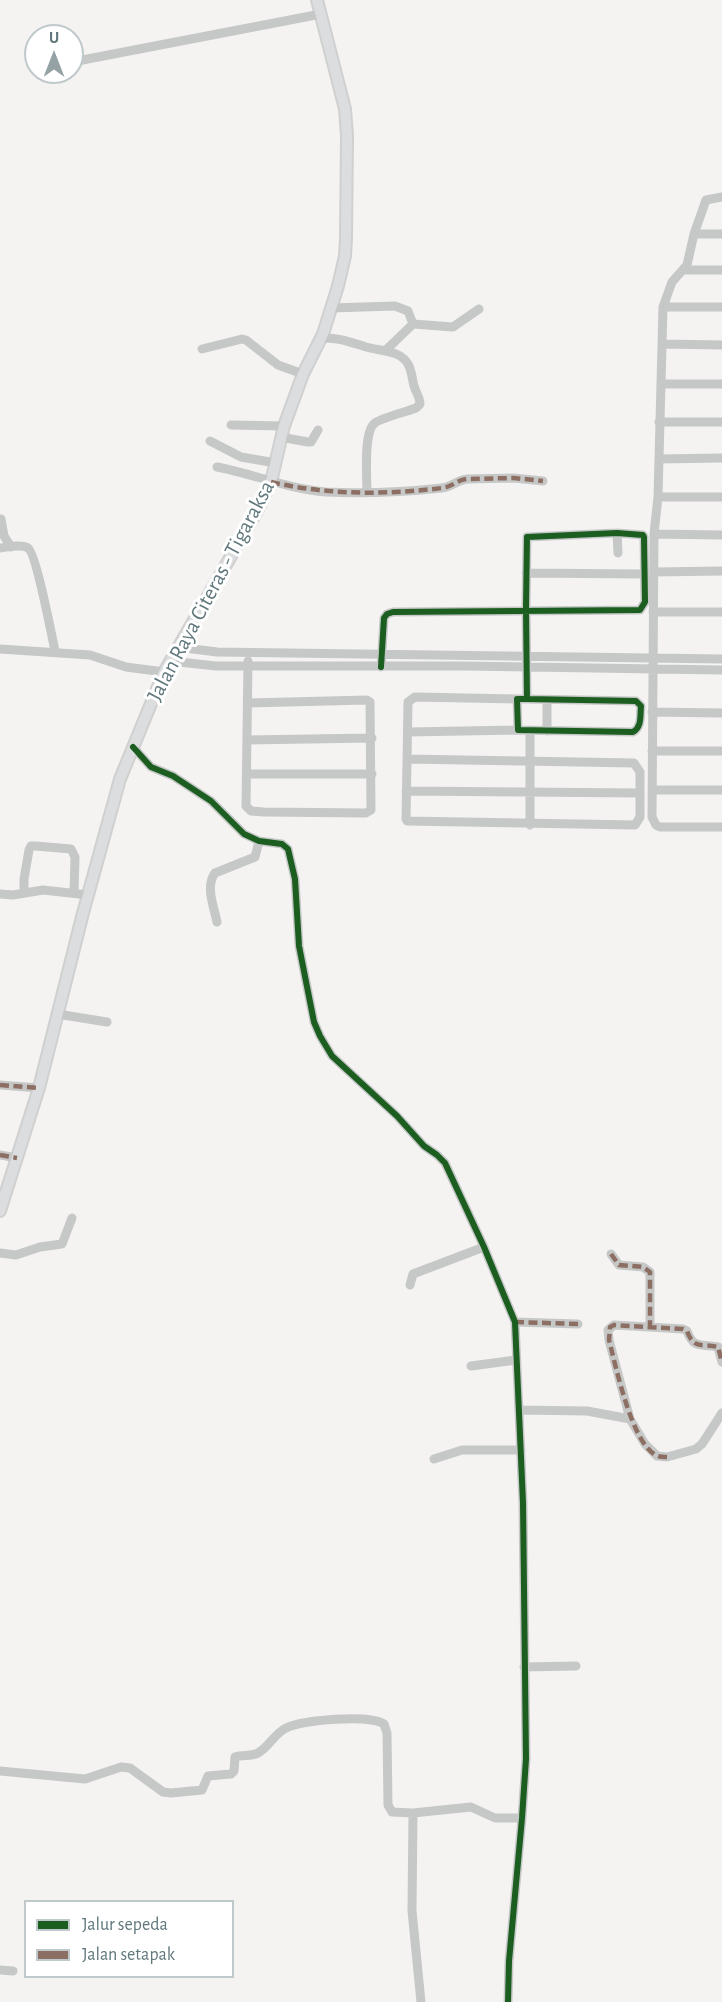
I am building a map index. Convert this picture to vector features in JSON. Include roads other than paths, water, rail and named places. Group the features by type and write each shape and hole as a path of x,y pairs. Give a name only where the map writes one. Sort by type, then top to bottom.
{"main road":[{"name":"Jalan Raya Citeras - Tigaraksa","path":"0,1211 39,1088 120,779 164,672 256,513 271,482 282,431 303,374 321,338 338,286 345,256 347,136 345,109 317,0"}],"street":[{"path":"84,60 321,14"},
{"path":"381,667 384,618 387,614 526,610 640,610 645,602 658,497 663,307 672,282 684,270 706,200 722,197"},
{"path":"694,234 722,234"},
{"path":"684,270 722,270"},
{"path":"331,308 395,306 408,311 413,324"},
{"path":"663,307 722,307"},
{"path":"386,350 413,324 453,327 479,309"},
{"path":"321,338 342,338 367,347 386,350 398,355 409,364 420,401 416,408 380,420 371,427 367,455 368,493"},
{"path":"202,349 242,339 278,365 303,374"},
{"path":"662,344 722,345"},
{"path":"661,384 722,384"},
{"path":"660,422 722,422"},
{"path":"231,425 282,431 308,442 311,442 318,430"},
{"path":"210,441 241,457 276,463"},
{"path":"659,459 722,458"},
{"path":"218,468 271,482 324,492 368,493 445,487 460,479 514,478 543,481"},
{"path":"658,497 722,497"},
{"path":"1,519 4,536 11,547"},
{"path":"617,533 618,553"},
{"path":"527,699 527,537 640,534 644,537 653,612 652,817 656,825 660,827 722,827"},
{"path":"654,534 722,535"},
{"path":"0,548 26,547 30,550 55,651"},
{"path":"526,573 722,571"},
{"path":"653,612 722,612"},
{"path":"177,647 217,652 653,664 722,670"},
{"path":"0,649 90,655 126,667 164,672"},
{"path":"248,653 246,806 251,811 355,813 371,810 372,705 367,700 248,703"},
{"path":"653,664 722,659"},
{"path":"170,661 216,666 381,667 526,662"},
{"path":"407,759 634,763 640,772 640,817 635,825 408,822 406,819 406,791 407,759 408,732 408,702 412,698 636,701 640,706 640,724 633,732 518,730 408,732"},
{"path":"517,699 518,730"},
{"path":"547,700 547,731"},
{"path":"652,712 722,713"},
{"path":"530,730 530,825"},
{"path":"248,740 372,738"},
{"path":"133,747 151,767 173,776 211,801 244,834 259,841 282,844 290,854 299,946 314,1022 325,1047 445,1164 484,1247 515,1322 526,1760 513,1901 508,2002"},
{"path":"652,751 722,751"},
{"path":"248,774 372,774"},
{"path":"652,790 722,790"},
{"path":"406,791 640,793"},
{"path":"218,922 210,886 212,877 215,873 255,857 259,841"},
{"path":"24,893 29,850 31,846 36,846 71,849 75,858 74,893"},
{"path":"0,894 44,890 88,895"},
{"path":"57,1014 107,1022"},
{"path":"0,1085 39,1088"},
{"path":"0,1155 17,1158"},
{"path":"0,1253 16,1255 40,1247 62,1244 72,1218"},
{"path":"410,1285 413,1274 484,1247"},
{"path":"611,1254 619,1265 642,1267 650,1272 650,1326"},
{"path":"515,1322 578,1324"},
{"path":"722,1362 718,1347 695,1344 690,1341 687,1331 675,1328 614,1324 608,1330 630,1419 651,1452 657,1456 667,1457 696,1449 702,1444 722,1413"},
{"path":"471,1366 516,1360"},
{"path":"519,1410 587,1411 630,1419"},
{"path":"434,1459 462,1450 520,1450"},
{"path":"524,1668 576,1666"},
{"path":"0,1771 85,1779 121,1767 130,1768 163,1792 202,1790 208,1776 231,1774 234,1771 235,1757 259,1753 288,1727 325,1720 376,1720 384,1724 387,1733 390,1810 398,1814 471,1807 495,1818 522,1818"},
{"path":"413,1813 412,1911 421,2002"},
{"path":"0,1970 13,1971"}]}
